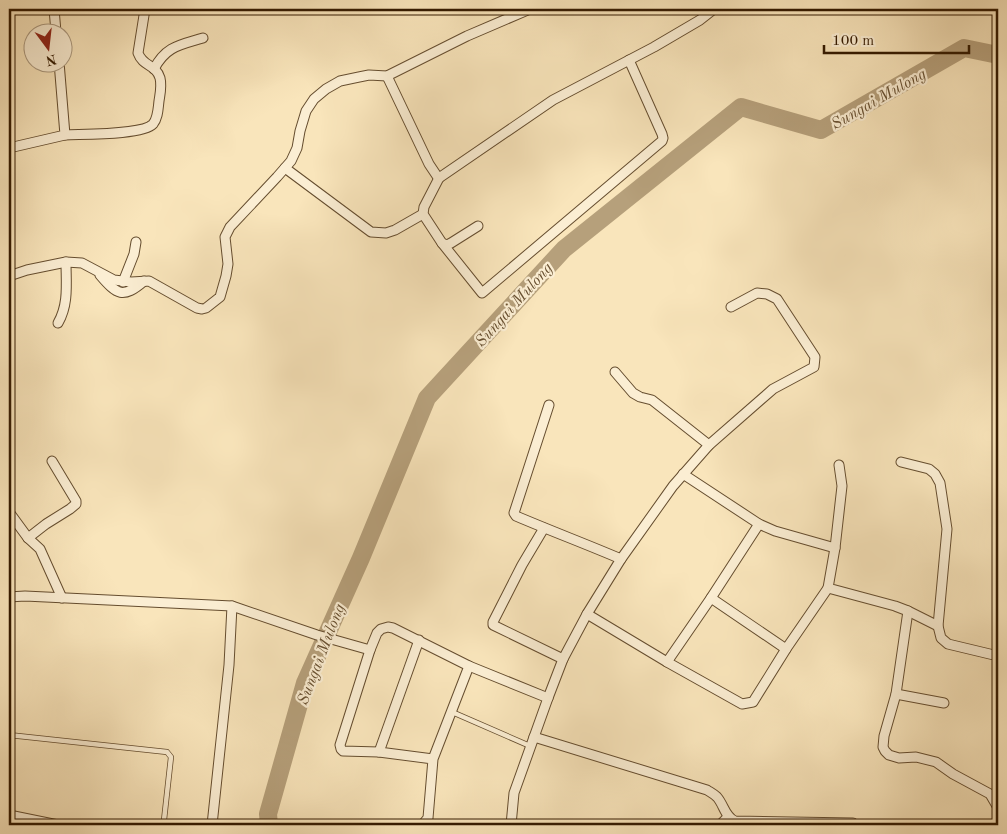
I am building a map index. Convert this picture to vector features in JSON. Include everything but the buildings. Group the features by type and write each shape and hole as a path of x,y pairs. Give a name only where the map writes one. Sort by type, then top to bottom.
{"street":[{"path":"54,9 55,22"},
{"path":"9,148 65,135 133,132 143,130 152,124 158,114 161,87 160,79 154,68 143,62 138,53 145,9"},
{"path":"9,276 66,262 82,263 114,280 123,282 149,281 197,308 206,308 220,297 228,264 225,237 230,227 290,161 297,148 306,111 314,99 330,86 340,81 369,75 387,76 467,36 530,9"},
{"path":"629,60 662,134 662,141 482,294 442,243 423,214 424,207 440,178 553,100 629,60 654,47 700,20 714,9"},
{"path":"154,68 165,52 203,38"},
{"path":"60,72 65,135"},
{"path":"387,76 429,164 440,178"},
{"path":"285,168 372,232 395,230 423,214"},
{"path":"442,243 451,244 478,226"},
{"path":"123,282 134,254 136,242"},
{"path":"58,323 66,302 66,262"},
{"path":"98,272 120,293 132,291 144,281"},
{"path":"511,825 514,793 563,659 587,614 621,558 673,486 709,445 773,389 814,367 815,358 777,299 768,294 757,293 731,308"},
{"path":"615,372 633,393 652,400 709,445"},
{"path":"549,405 514,513 516,516 544,528 621,558"},
{"path":"28,538 76,504 52,461"},
{"path":"901,462 928,469 935,474 940,483 947,529 938,626 941,638 948,644 998,656"},
{"path":"587,614 742,704 753,702 828,588 842,486 839,464"},
{"path":"683,474 759,524 835,548"},
{"path":"9,512 28,538 40,549 62,598"},
{"path":"667,662 759,524"},
{"path":"544,528 522,565 493,625 563,659"},
{"path":"828,588 908,611 938,626"},
{"path":"9,597 24,596 232,606 317,635 370,650"},
{"path":"711,598 786,650"},
{"path":"212,825 229,665 232,606"},
{"path":"908,611 896,694 884,736 885,751 899,758 916,757 936,762 953,774 990,794 998,810"},
{"path":"433,759 379,752 343,751 340,749 370,650 377,633 381,629 388,627 419,640 469,666 548,698"},
{"path":"379,752 419,640"},
{"path":"420,825 428,818 433,759 469,666"},
{"path":"896,694 944,703"},
{"path":"532,742 707,790 716,796 728,817 735,821 853,823"},
{"path":"9,816 58,825"},
{"path":"720,825 728,817"}],"lane":[{"path":"452,712 532,742"},
{"path":"9,735 167,752 171,757 164,820 166,825"}],"waterway":[{"name":"Sungai Mulong","path":"269,825 268,814 305,683 361,558 427,398 564,249 741,107 821,130 964,48 998,55"}]}
